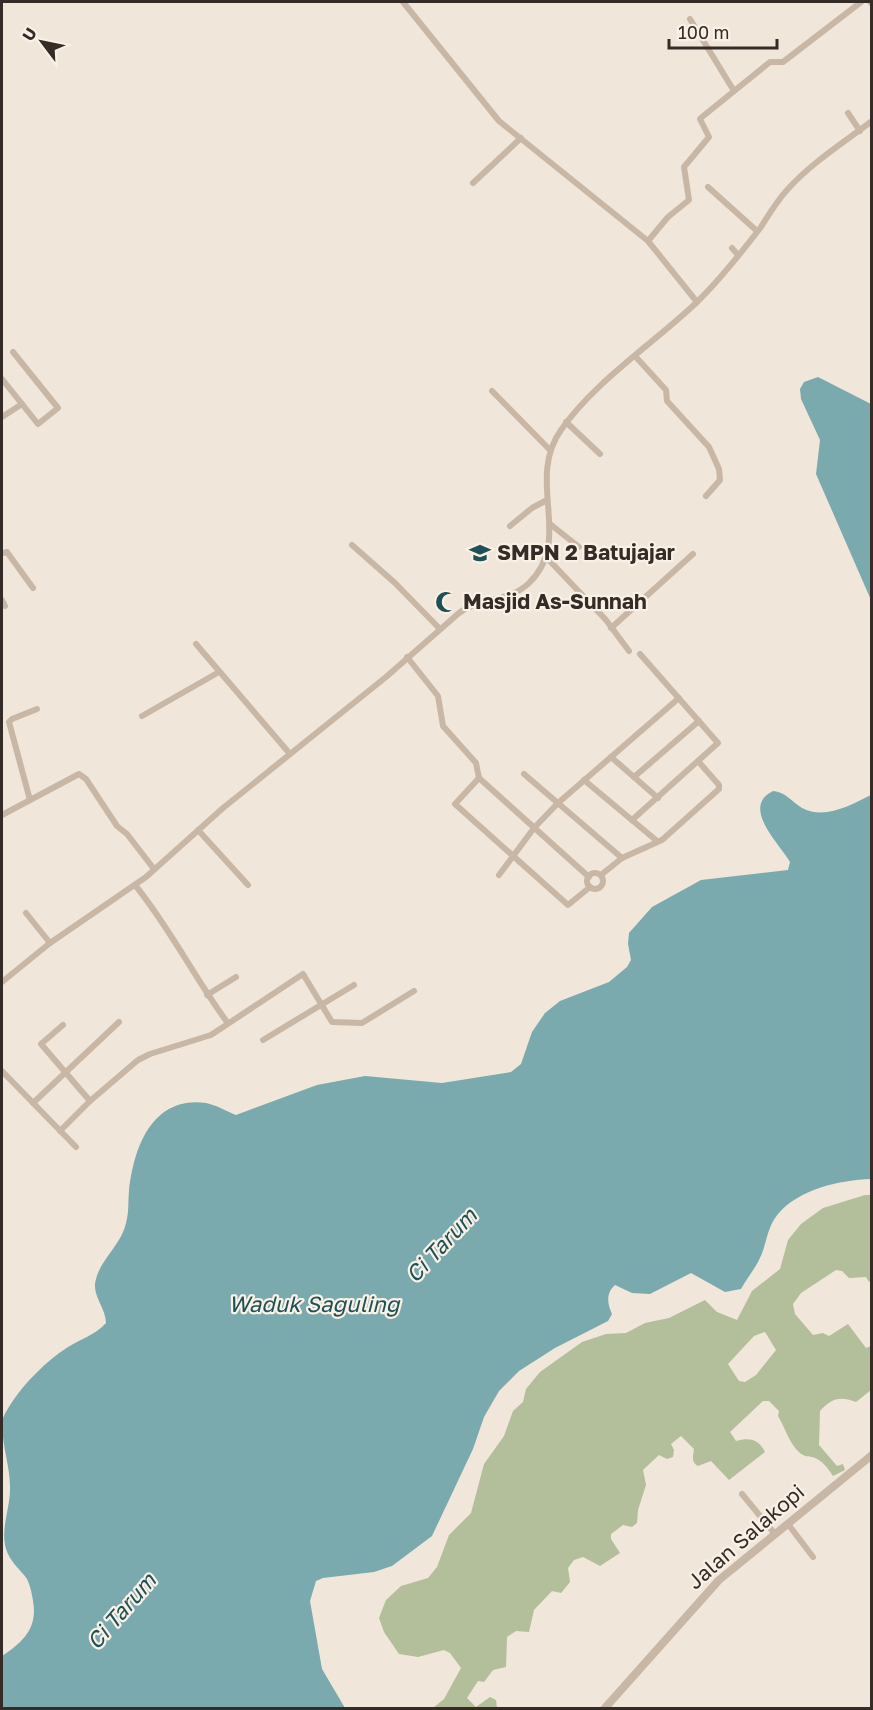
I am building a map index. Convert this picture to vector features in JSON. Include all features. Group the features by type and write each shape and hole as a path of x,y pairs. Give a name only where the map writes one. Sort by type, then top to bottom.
{"street":[{"path":"403,2 499,121 648,241 697,302"},
{"path":"648,241 668,217 689,200 684,169 710,137 701,118 770,62 783,62 788,59 861,2"},
{"path":"690,19 734,91"},
{"path":"848,114 860,130"},
{"path":"2,982 50,943 135,885 466,608 519,592 531,581 546,557 551,539 546,501 549,449 566,422 635,356 697,302 738,255 788,189 872,121"},
{"path":"473,183 521,138"},
{"path":"708,187 757,231"},
{"path":"732,248 738,255"},
{"path":"2,381 38,424 58,408 13,352"},
{"path":"635,356 666,390 666,401 709,447 719,469 720,480 706,496"},
{"path":"492,391 549,449"},
{"path":"2,417 22,404"},
{"path":"566,422 600,454"},
{"path":"510,526 532,508 546,501"},
{"path":"550,524 579,547"},
{"path":"352,545 395,583 440,629"},
{"path":"2,553 7,552 33,588"},
{"path":"611,628 693,554"},
{"path":"546,557 629,651"},
{"path":"196,644 290,754"},
{"path":"633,820 718,743 640,654"},
{"path":"406,657 438,696 443,726 476,763 478,778 589,877 590,887"},
{"path":"142,716 219,672"},
{"path":"499,875 534,828 558,803 679,698"},
{"path":"30,800 9,722 12,718 37,709"},
{"path":"634,777 699,721"},
{"path":"611,757 658,798"},
{"path":"589,877 593,874 601,875 622,858 662,840 719,789 719,785 698,761"},
{"path":"2,815 76,774 82,775 117,826 127,834 154,869"},
{"path":"524,774 622,858"},
{"path":"478,778 455,804 568,905 590,887"},
{"path":"584,780 657,841"},
{"path":"198,831 248,885"},
{"path":"590,887 598,889 602,885 601,875"},
{"path":"135,885 160,917 207,995 227,1022"},
{"path":"26,913 50,943"},
{"path":"60,1131 90,1101 145,1056 211,1035 227,1022 303,974 333,1022 362,1023 414,991"},
{"path":"207,995 236,977"},
{"path":"263,1040 354,985"},
{"path":"33,1103 119,1022"},
{"path":"63,1025 41,1044 90,1101"},
{"path":"2,1071 76,1147"},
{"name":"Jalan Salakopi","path":"604,1708 712,1587 872,1455"},
{"path":"742,1494 775,1534"},
{"path":"788,1524 813,1557"}],"green space":[{"path":"871,1195 871,1280 869,1282 866,1277 849,1278 842,1271 836,1270 801,1293 793,1304 795,1314 813,1335 823,1333 829,1336 848,1324 866,1348 871,1346 871,1390 856,1402 836,1399 820,1411 819,1445 837,1466 843,1464 845,1470 833,1476 818,1460 799,1452 791,1443 778,1416 779,1411 769,1401 763,1401 730,1432 736,1441 753,1440 760,1444 765,1452 729,1480 711,1461 698,1466 694,1463 694,1449 681,1436 671,1444 674,1450 673,1457 667,1459 659,1455 643,1470 646,1485 638,1510 637,1523 632,1527 623,1525 611,1534 611,1539 620,1553 600,1566 583,1557 574,1560 568,1568 570,1582 561,1593 552,1591 534,1610 529,1632 516,1631 507,1637 506,1667 493,1670 484,1682 478,1681 467,1698 476,1707 490,1697 496,1700 497,1708 433,1708 444,1699 461,1668 450,1653 444,1650 418,1657 399,1654 384,1632 379,1618 386,1600 401,1586 428,1578 437,1567 449,1535 471,1513 484,1464 504,1436 513,1411 523,1402 526,1389 540,1372 582,1342 606,1334 626,1333 645,1323 669,1318 705,1300 717,1312 737,1320 752,1291 780,1269 788,1240 801,1224 823,1208","holes":["765,1332 776,1350 756,1375 745,1382 739,1381 728,1364 754,1336"]}],"water":[{"path":"818,377 871,404 871,600 816,474 820,440 801,399 800,389 804,382"},
{"name":"Waduk Saguling","path":"773,791 785,795 802,808 820,812 838,810 871,795 871,1179 833,1184 808,1192 787,1205 774,1219 761,1256 741,1289 725,1292 691,1273 650,1294 632,1293 615,1285 609,1295 608,1302 612,1314 608,1321 555,1348 519,1371 499,1391 484,1417 473,1449 432,1536 392,1566 374,1572 323,1578 316,1581 310,1601 322,1669 345,1708 2,1708 2,1656 27,1633 31,1627 34,1611 28,1581 10,1558 4,1541 10,1486 2,1427 3,1418 22,1388 40,1370 68,1347 93,1334 106,1323 95,1289 97,1276 123,1231 128,1215 132,1174 141,1142 159,1116 187,1103 206,1103 236,1115 317,1085 365,1076 442,1083 511,1072 521,1064 532,1032 545,1013 560,1001 609,982 627,967 631,960 628,944 629,933 652,907 701,880 788,870 790,862 765,826 761,816 760,806 764,798"}],"place":[{"name":"SMPN 2 Batujajar","path":"480,553"},
{"name":"Masjid As-Sunnah","path":"446,602"}],"water label":[{"name":"Ci Tarum","path":"441,1245"},
{"name":"Ci Tarum","path":"121,1611"}]}
